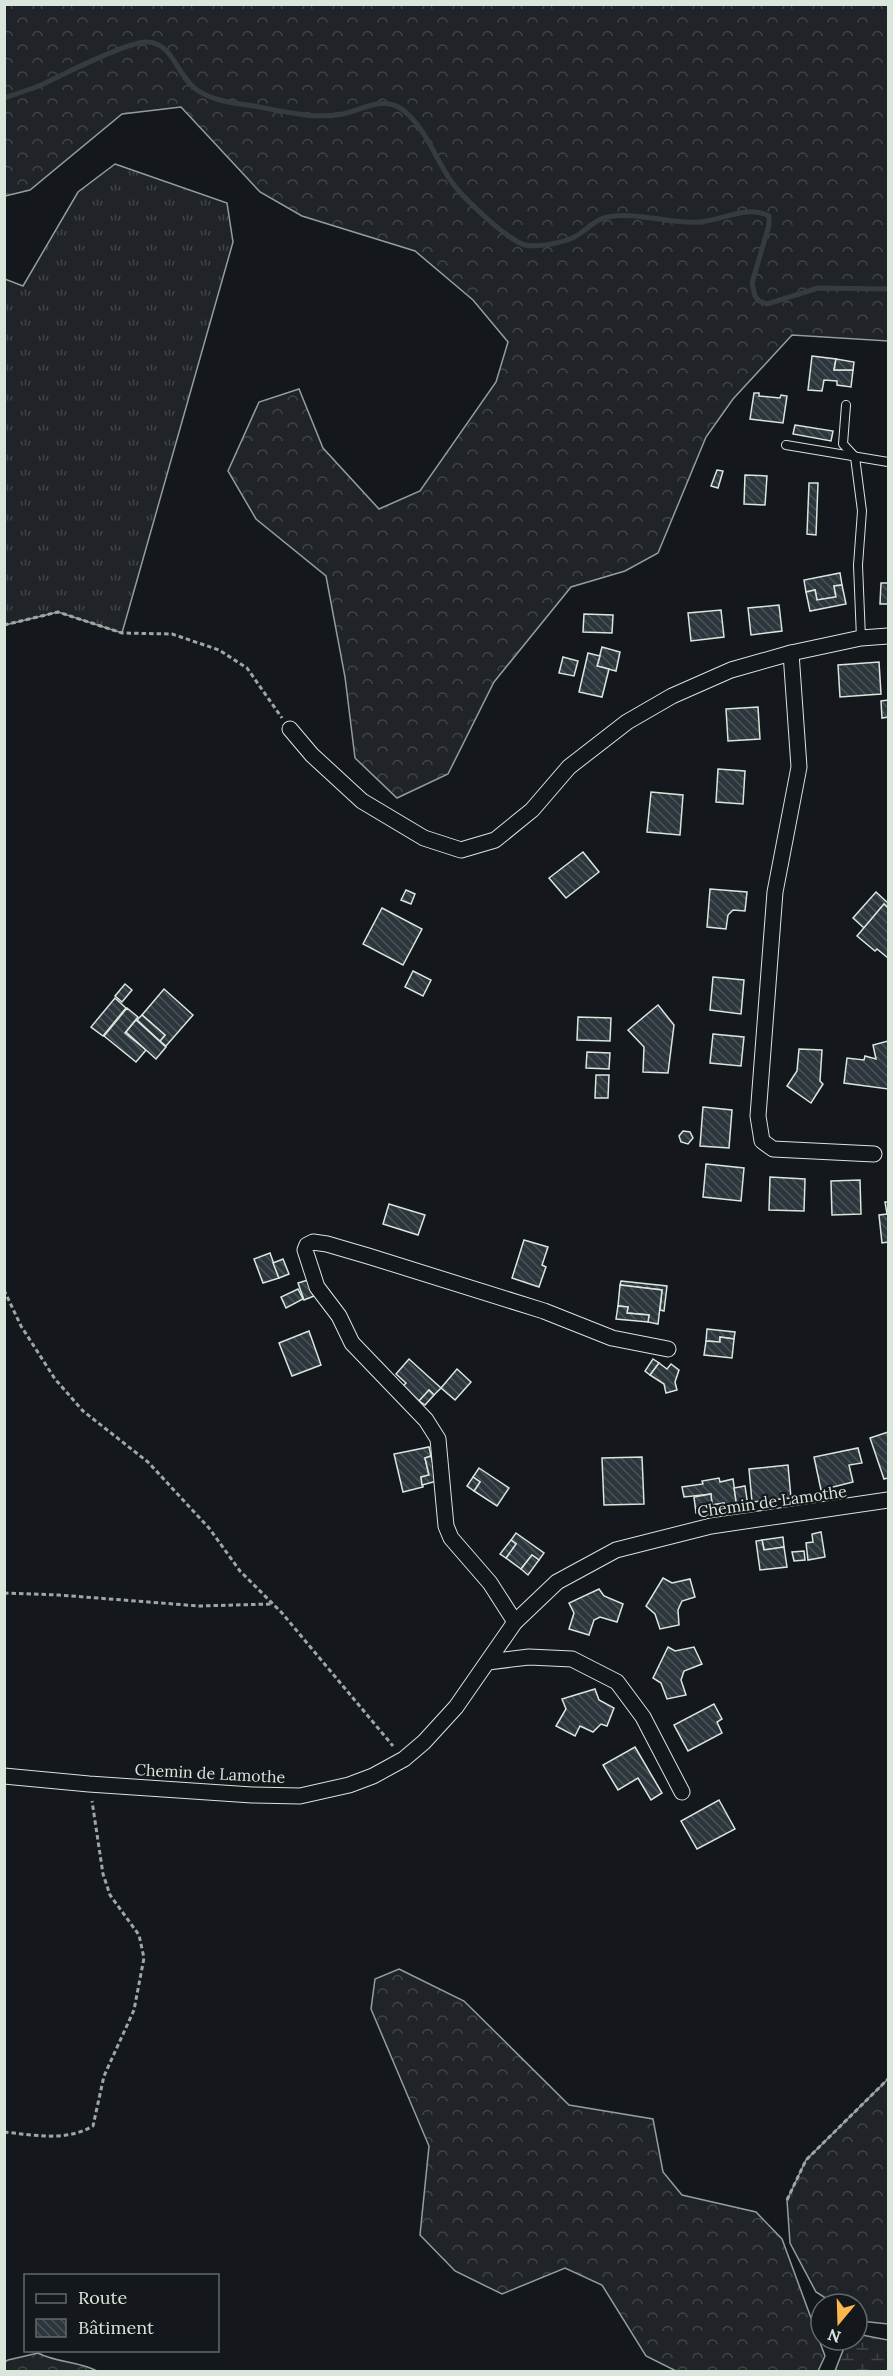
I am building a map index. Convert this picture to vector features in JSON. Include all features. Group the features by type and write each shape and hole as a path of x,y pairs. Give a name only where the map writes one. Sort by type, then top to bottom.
{"street":[{"path":"290,729 312,756 362,801 424,838 461,850 495,840 532,810 569,766 638,715 672,696 731,670 791,653 861,638 888,636"},
{"path":"791,653 799,767 775,892 758,1116 762,1141 773,1149 874,1154"},
{"path":"515,1622 490,1583 451,1538 446,1526 438,1439 426,1420 352,1343 339,1316 317,1287 304,1250 313,1242 327,1244 525,1304 612,1338 668,1349"},
{"name":"Chemin de Lamothe","path":"4,1776 252,1795 300,1796 349,1785 373,1776 404,1759 424,1742 456,1707 515,1622 557,1582 616,1550 711,1526 888,1500"},
{"path":"488,1662 529,1657 572,1659 617,1682 643,1717 682,1792"}],"lane":[{"path":"846,405 843,444 855,457 862,511 858,565 861,638"},
{"path":"786,445 888,462"}],"path":[{"path":"4,625 58,612 122,633 172,634 219,650 247,668 290,729"},
{"path":"4,1290 21,1326 55,1379 83,1412 148,1462 209,1528 240,1571 273,1604 404,1759"},
{"path":"4,1593 199,1606 273,1604"},
{"path":"4,2132 54,2137 81,2133 93,2126 105,2076 135,2010 144,1958 139,1935 110,1895 103,1874 89,1784"},
{"path":"787,2200 806,2160 888,2079"}],"green space":[{"path":"4,5 888,5 888,341 792,335 733,399 706,437 658,553 625,571 571,587 494,682 448,774 397,798 355,758 345,677 326,576 256,519 228,471 259,402 299,389 323,448 379,509 420,491 496,382 508,342 473,300 415,251 302,216 260,192 181,107 122,114 30,190 5,196"},
{"path":"115,164 227,203 233,242 122,633 58,612 5,625 5,279 23,286 78,192"},
{"path":"399,1969 464,2001 569,2105 653,2119 663,2172 682,2195 756,2212 782,2239 809,2312 809,2352 824,2352 825,2356 818,2371 676,2371 646,2356 602,2285 565,2268 502,2294 455,2271 420,2235 429,2146 371,2009 375,1979"},
{"path":"888,2079 888,2324 869,2322 869,2292 816,2292 790,2243 787,2200 806,2160"},
{"path":"869,2336 888,2340 888,2371 835,2371 842,2352 869,2352"},
{"path":"38,2353 97,2371 5,2371 5,2362 8,2360"}],"building":[{"path":"812,356 836,359 834,370 853,370 851,387 837,385 837,381 824,380 822,391 808,390"},
{"path":"836,359 854,362 853,370 834,370"},
{"path":"754,393 759,393 759,396 780,398 781,395 787,396 783,423 750,419"},
{"path":"795,425 833,431 831,441 793,434"},
{"path":"717,470 723,471 718,488 711,486"},
{"path":"745,475 767,476 765,505 744,504"},
{"path":"809,483 818,483 816,535 807,534"},
{"path":"840,573 842,585 834,586 836,597 817,600 815,590 806,592 804,580"},
{"path":"881,583 888,583 888,604 880,604"},
{"path":"842,585 846,604 810,611 806,592 815,590 817,600 836,597 834,586"},
{"path":"779,605 782,631 751,635 748,608"},
{"path":"721,610 724,637 691,641 688,613"},
{"path":"584,614 613,615 612,633 583,632"},
{"path":"602,647 620,652 616,671 597,666"},
{"path":"588,653 600,656 597,666 609,669 602,697 579,692"},
{"path":"563,657 578,661 574,676 559,673"},
{"path":"879,662 881,694 840,697 838,665"},
{"path":"888,700 888,717 882,718 881,701"},
{"path":"758,707 760,739 728,741 726,709"},
{"path":"718,769 745,771 743,804 716,802"},
{"path":"651,792 683,795 680,835 647,832"},
{"path":"583,852 599,872 566,898 549,878"},
{"path":"710,889 747,892 745,911 733,910 728,915 726,929 707,927"},
{"path":"406,890 415,894 411,904 401,900"},
{"path":"876,892 888,903 888,908 884,904 864,928 853,918"},
{"path":"884,904 888,908 888,958 877,949 875,951 857,936"},
{"path":"382,908 422,929 403,965 363,944"},
{"path":"413,971 431,980 423,996 405,987"},
{"path":"713,977 744,980 741,1014 710,1010"},
{"path":"125,984 132,990 122,1002 115,996"},
{"path":"164,989 193,1015 166,1046 160,1041 165,1035 142,1015"},
{"path":"115,998 126,1008 103,1036 91,1027"},
{"path":"658,1005 674,1025 668,1073 643,1072 644,1047 628,1030"},
{"path":"127,1008 138,1017 125,1033 146,1050 136,1062 104,1036"},
{"path":"142,1015 165,1035 160,1041 137,1020"},
{"path":"578,1017 611,1018 610,1041 577,1040"},
{"path":"136,1020 166,1047 156,1059 126,1032"},
{"path":"713,1034 744,1037 741,1066 710,1063"},
{"path":"888,1041 888,1089 844,1083 847,1058 864,1060 865,1056 876,1059 873,1045"},
{"path":"799,1049 822,1050 820,1081 823,1084 811,1103 787,1086 797,1071"},
{"path":"587,1052 610,1053 609,1069 586,1068"},
{"path":"596,1075 609,1075 608,1098 595,1098"},
{"path":"703,1107 732,1110 729,1148 700,1146"},
{"path":"683,1131 690,1132 693,1138 688,1144 681,1142 679,1136"},
{"path":"706,1164 744,1168 741,1201 703,1197"},
{"path":"770,1177 805,1179 804,1211 769,1210"},
{"path":"860,1180 861,1214 832,1215 831,1181"},
{"path":"885,1202 888,1202 888,1242 882,1243 879,1215 887,1214"},
{"path":"389,1204 425,1215 418,1235 383,1224"},
{"path":"524,1240 548,1247 542,1265 546,1267 539,1287 512,1278"},
{"path":"270,1253 279,1278 263,1283 254,1259"},
{"path":"283,1259 289,1274 279,1278 273,1263"},
{"path":"308,1280 314,1296 304,1300 298,1283"},
{"path":"621,1281 667,1286 664,1311 660,1310 662,1290 620,1285"},
{"path":"620,1285 662,1290 658,1324 648,1322 649,1315 627,1313 628,1307 618,1306"},
{"path":"298,1289 303,1299 286,1308 281,1297"},
{"path":"618,1306 628,1307 627,1313 649,1315 648,1322 616,1319"},
{"path":"707,1329 735,1332 734,1339 720,1337 720,1342 706,1341"},
{"path":"309,1331 321,1365 292,1376 279,1343"},
{"path":"720,1337 734,1339 732,1358 704,1355 706,1341 720,1342"},
{"path":"409,1359 441,1388 434,1395 429,1390 419,1401 403,1386 406,1383 396,1374"},
{"path":"653,1359 659,1363 650,1375 645,1371"},
{"path":"659,1363 667,1369 671,1364 679,1370 675,1382 677,1390 666,1393 664,1384 650,1375"},
{"path":"457,1369 471,1382 455,1400 441,1388"},
{"path":"429,1390 434,1395 425,1405 419,1401"},
{"path":"888,1432 888,1478 884,1479 870,1438"},
{"path":"429,1447 431,1456 425,1458 429,1475 421,1477 423,1487 403,1492 394,1454"},
{"path":"858,1448 862,1463 849,1465 853,1482 821,1490 814,1457"},
{"path":"431,1456 437,1481 422,1485 421,1477 429,1475 425,1458"},
{"path":"642,1457 644,1504 604,1505 602,1458"},
{"path":"788,1465 791,1498 752,1502 749,1469"},
{"path":"479,1468 509,1488 497,1506 474,1491 480,1482 473,1477"},
{"path":"473,1477 480,1482 474,1491 467,1486"},
{"path":"719,1478 720,1482 733,1479 737,1507 725,1509 724,1503 712,1505 711,1494 684,1497 682,1487 703,1484 702,1481"},
{"path":"745,1486 748,1506 737,1507 734,1488"},
{"path":"711,1494 712,1505 724,1503 725,1509 696,1513 694,1497"},
{"path":"821,1532 825,1557 808,1560 806,1543 813,1542 812,1534"},
{"path":"516,1533 544,1553 539,1560 532,1555 521,1569 506,1558 516,1544 511,1540"},
{"path":"783,1537 784,1547 764,1550 762,1540"},
{"path":"511,1540 516,1544 506,1558 500,1554"},
{"path":"762,1540 764,1550 784,1547 787,1567 760,1570 756,1541"},
{"path":"804,1551 805,1560 794,1561 792,1552"},
{"path":"532,1555 539,1560 528,1575 521,1569"},
{"path":"663,1578 672,1583 690,1579 695,1597 682,1601 678,1610 679,1625 660,1629 655,1614 646,1606"},
{"path":"599,1589 604,1596 623,1604 617,1622 600,1617 594,1620 589,1635 569,1629 574,1613 569,1603"},
{"path":"668,1647 675,1651 694,1647 702,1664 684,1671 681,1680 686,1695 667,1699 661,1683 653,1678"},
{"path":"595,1689 599,1700 614,1708 607,1726 601,1724 593,1732 580,1726 575,1736 556,1726 566,1709 562,1699"},
{"path":"714,1704 722,1719 717,1722 722,1733 688,1751 674,1725"},
{"path":"635,1747 662,1793 651,1800 638,1778 618,1790 603,1765"},
{"path":"719,1800 735,1829 697,1849 681,1821"}],"waterway":[{"path":"4,98 39,86 125,47 147,42 163,48 197,90 222,100 296,114 320,116 343,114 373,105 396,106 418,125 445,172 465,197 496,227 525,245 545,245 567,240 600,219 614,216 699,222 743,212 761,213 769,216 769,225 752,283 755,296 759,301 767,304 818,288 888,289"}]}
